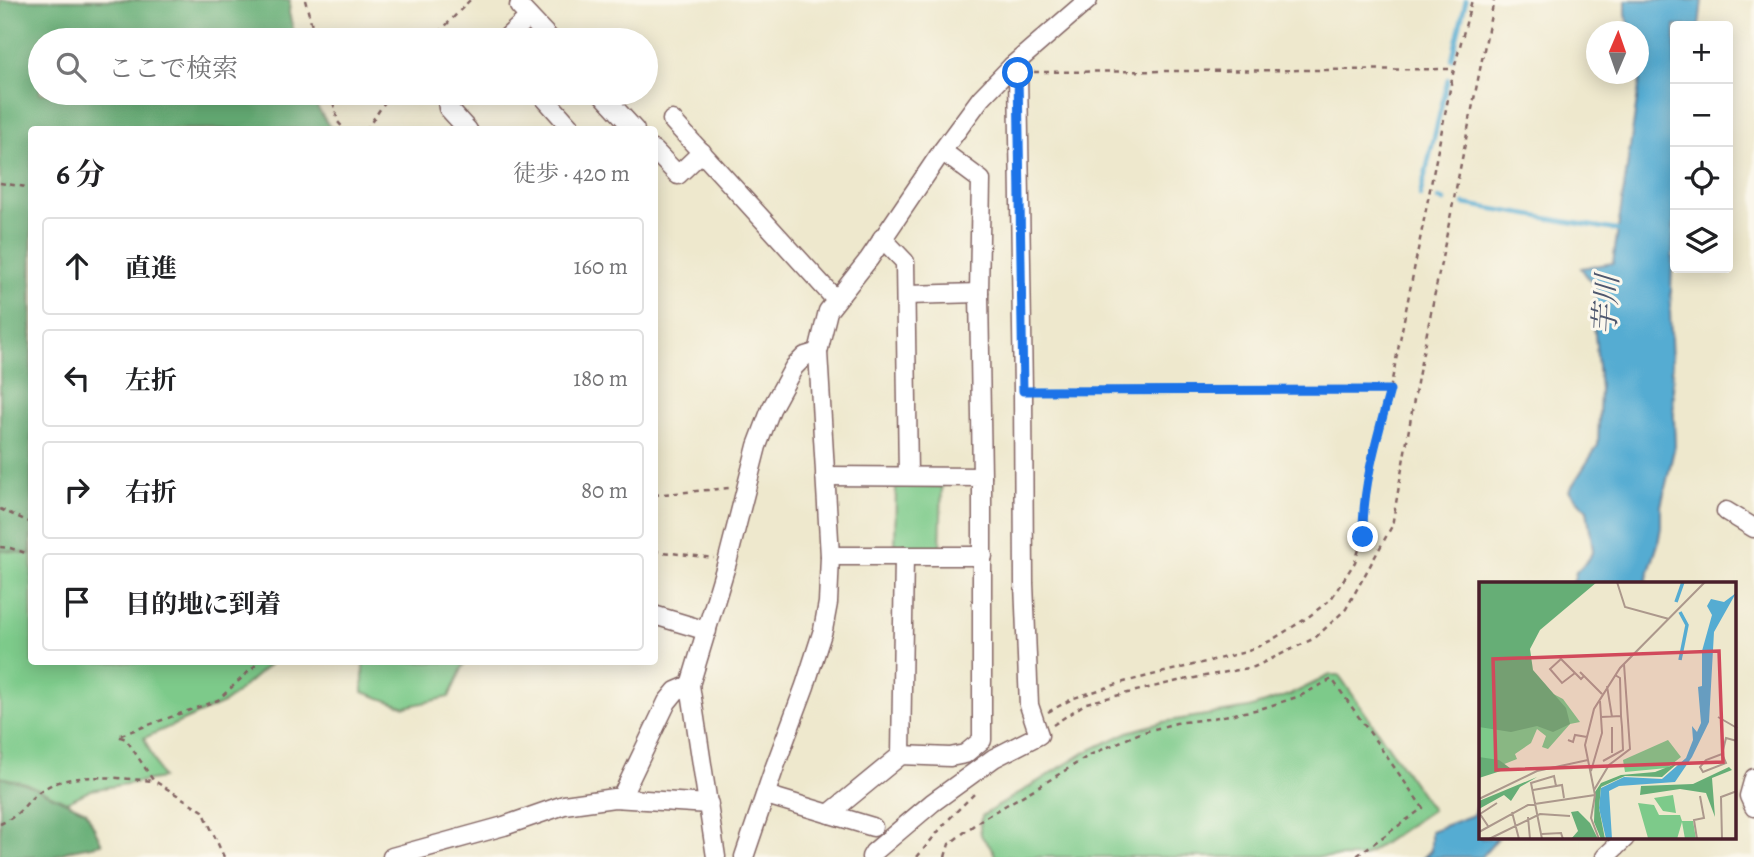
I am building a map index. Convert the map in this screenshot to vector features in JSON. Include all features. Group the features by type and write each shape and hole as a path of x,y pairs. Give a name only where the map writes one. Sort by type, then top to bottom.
{"street":[{"path":"744,857 805,686 823,630 828,603 830,556 818,352 828,311 869,259 881,238 981,98 1088,0"},
{"path":"512,28 524,11 540,28"},
{"path":"871,857 932,803 994,758 1039,735 1029,705 1024,583 1023,391 1015,69"},
{"path":"448,105 464,126"},
{"path":"551,105 569,126"},
{"path":"611,105 629,126"},
{"path":"672,120 836,300"},
{"path":"829,814 901,755 950,757 965,754 982,740 983,556 979,293 981,180 942,151"},
{"path":"658,154 678,174 702,152"},
{"path":"881,238 905,262 908,475"},
{"path":"907,295 979,293"},
{"path":"716,857 690,685 728,559 757,446 771,409 794,367 805,356 818,352"},
{"path":"825,476 982,477"},
{"path":"1726,510 1754,528"},
{"path":"830,556 983,556"},
{"path":"901,755 904,556"},
{"path":"658,616 707,631"},
{"path":"621,798 667,702 676,691 690,685"},
{"path":"766,795 873,827"},
{"path":"392,857 504,826 564,805 621,798 709,804"},
{"path":"1605,857 1623,840"}],"path":[{"path":"305,0 313,28"},
{"path":"443,28 470,0"},
{"path":"1039,735 1045,713 1074,698 1136,679 1247,652 1270,641 1331,599 1355,562 1363,537 1369,473 1390,390 1454,69 1472,0"},
{"path":"1039,735 1086,703 1178,681 1254,667 1315,638 1346,609 1392,526 1418,377 1494,0"},
{"path":"1015,69 1454,69"},
{"path":"334,105 342,126"},
{"path":"369,126 383,105"},
{"path":"0,183 28,187"},
{"path":"1023,391 1390,390"},
{"path":"658,495 719,488 746,491"},
{"path":"0,509 28,521"},
{"path":"0,547 28,554"},
{"path":"658,551 728,559"},
{"path":"224,857 203,811 155,781 126,739 118,736 218,700 256,665"},
{"path":"945,857 949,844 982,819 1090,755 1140,733 1176,723 1260,709 1300,696 1332,679 1423,808 1355,857"},
{"path":"0,824 15,816 32,797 49,785 74,779 155,781"},
{"path":"917,857 977,791"}],"green space":[{"path":"0,0 290,0 289,13 293,28 28,28 28,105 316,105 329,126 28,126 28,554 0,550"},
{"path":"0,164 28,169 28,665 269,665 226,702 144,738 162,778 91,790 0,834"},
{"path":"896,485 942,486 940,550 895,549"},
{"path":"363,665 464,665 449,697 405,707 363,692"},
{"path":"1330,675 1339,675 1432,810 1363,857 995,857 982,837 982,816 1084,753 1128,732 1163,722 1249,708 1292,694"},
{"path":"0,777 25,783 86,811 102,844 71,850 53,857 0,857"}],"water":[{"name":"芋川","path":"1626,0 1702,0 1700,21 1670,21 1670,311 1675,445 1661,506 1658,544 1646,582 1574,582 1576,572 1589,559 1593,550 1587,510 1569,491 1598,445 1600,389 1593,312 1597,290 1581,268 1613,263 1639,84 1649,84 1649,21 1628,21"},
{"path":"1479,802 1479,840 1496,840 1482,857 1424,857 1431,850 1431,831 1473,815"}],"waterway":[{"path":"1452,59 1466,0"},
{"path":"1420,196 1448,79"},
{"path":"1438,199 1444,201"},
{"path":"1464,204 1622,231"}],"route":[{"path":"1018,73 1023,391 1390,390 1369,473 1363,537"}]}
